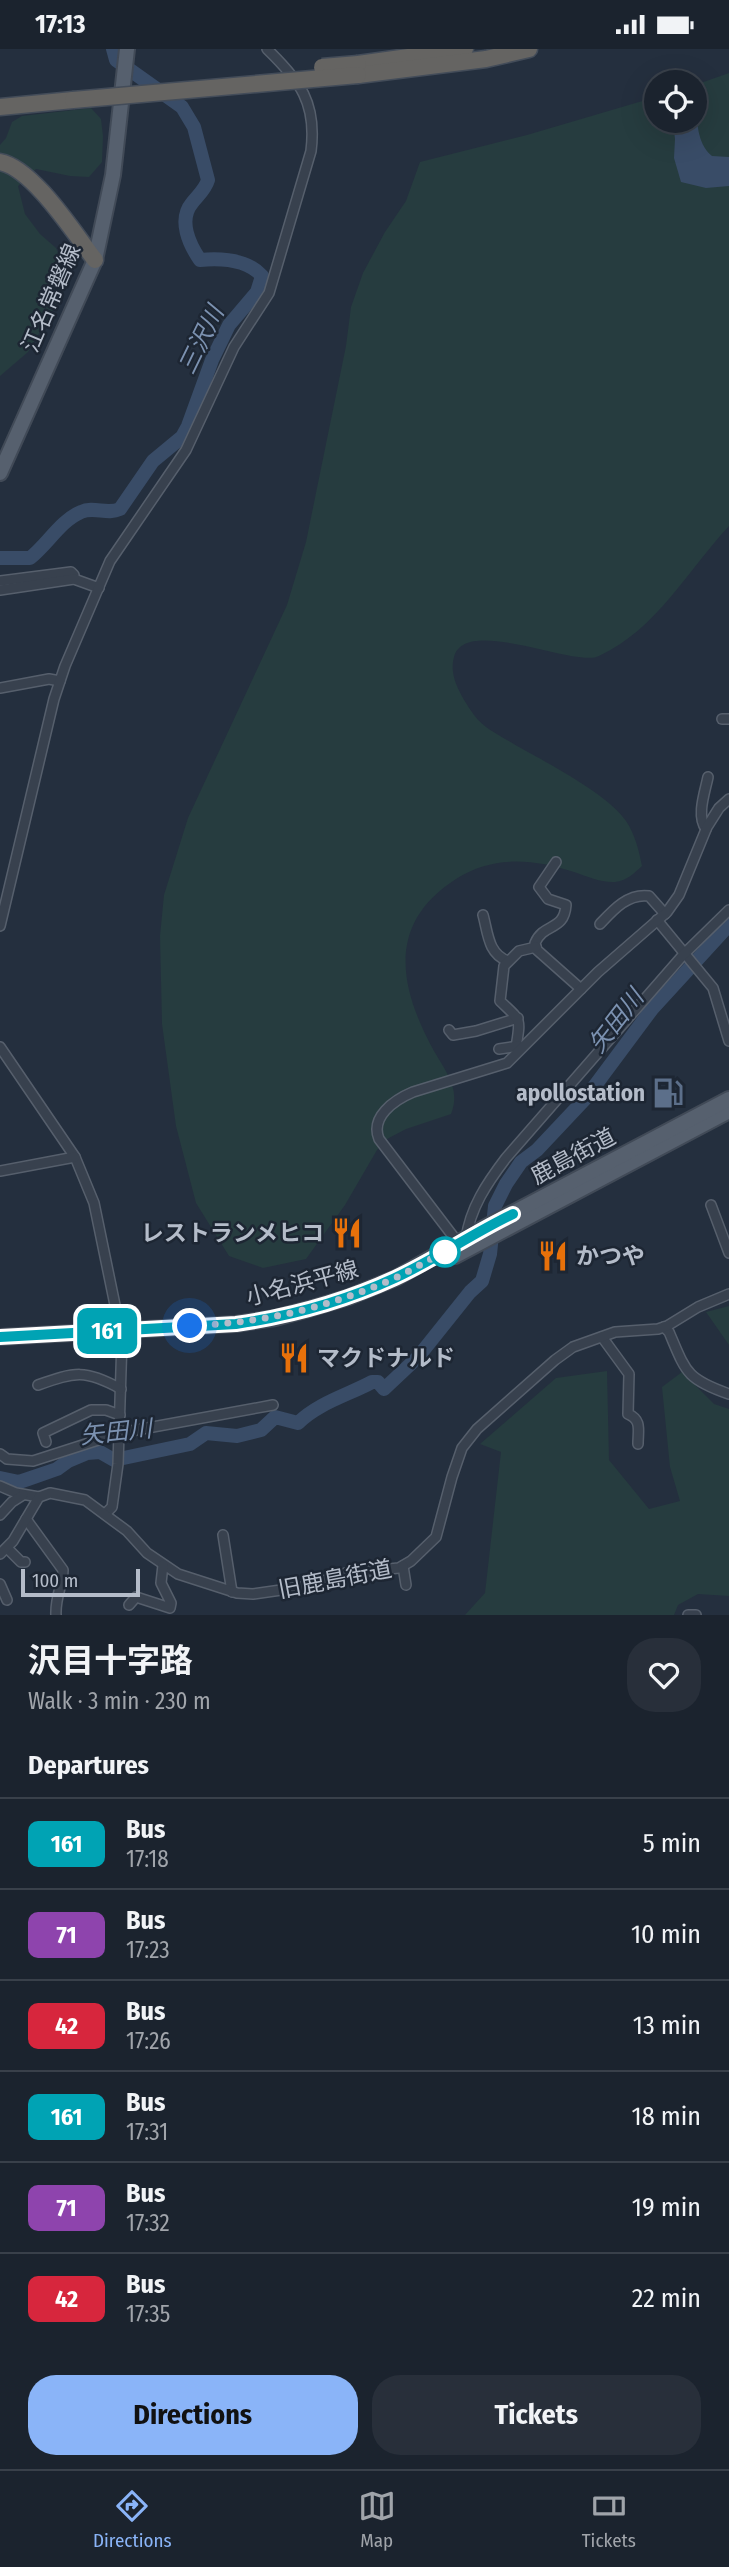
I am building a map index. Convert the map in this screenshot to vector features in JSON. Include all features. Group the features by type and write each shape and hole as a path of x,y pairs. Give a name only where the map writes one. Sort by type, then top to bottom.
{"highway":[{"path":"358,69 466,49"},
{"path":"0,107 73,95 486,59 528,49"},
{"path":"0,96 73,95"},
{"path":"0,162 16,167 29,178 95,260"}],"main road":[{"name":"江名常磐線","path":"0,473 95,260 113,175 127,49"},
{"name":"鹿島街道","path":"511,1221 729,1099"},
{"path":"511,1221 729,1111"},
{"name":"小名浜平線","path":"0,1337 265,1328 342,1309 385,1292 467,1243 511,1221"},
{"name":"小名浜平線","path":"467,1243 482,1229 511,1221"},
{"name":"小名浜平線","path":"0,1344 122,1334"}],"street":[{"path":"0,926 4,895 54,699 99,588 120,544 192,439 234,347 269,293 311,151 313,135 310,110 300,85 267,49"},
{"path":"0,581 71,572 74,579"},
{"path":"0,590 74,579 99,588"},
{"path":"0,688 48,679 60,681"},
{"path":"706,829 702,825 701,813 708,777"},
{"path":"467,1243 379,1139 375,1126 381,1115 407,1095 504,1065 520,1046 661,917 679,895 706,829 719,808 729,799"},
{"path":"536,947 538,937 545,930 558,925 564,916 566,905 548,899 539,887 556,862"},
{"path":"600,924 622,902 643,895 649,896 684,954 713,988 729,1041"},
{"path":"467,1243 467,1227 481,1192 506,1158 684,954 729,910"},
{"path":"483,915 494,951 500,958 508,961"},
{"path":"536,947 581,989"},
{"path":"520,1046 518,1018 500,1001 504,966 519,951 536,947"},
{"path":"449,1030 453,1035 465,1033 518,1018"},
{"path":"499,1049 520,1046"},
{"path":"0,1047 75,1157 94,1203 122,1334 118,1464 112,1507 105,1514"},
{"path":"0,1171 75,1157"},
{"path":"711,1205 729,1253"},
{"name":"旧鹿島街道","path":"0,1486 23,1495 39,1497 50,1493 85,1500 163,1565 178,1574 232,1592 253,1594 309,1586 346,1573 403,1566 411,1562 436,1537 452,1477 463,1448 477,1429 555,1360 573,1347 602,1337 629,1330 664,1327 698,1307 729,1294"},
{"path":"664,1327 669,1332 688,1373 700,1382 729,1394"},
{"path":"602,1337 629,1374 628,1414 635,1416 638,1421 638,1444"},
{"path":"38,1385 68,1375 88,1374 121,1389"},
{"path":"0,1454 7,1459 33,1461 120,1436 273,1405"},
{"path":"46,1442 43,1433 91,1409 120,1415"},
{"path":"0,1515 23,1495"},
{"path":"25,1562 4,1551 39,1497"},
{"path":"26,1519 63,1570 64,1575 56,1597 56,1615"},
{"path":"223,1535 232,1592"},
{"path":"129,1605 136,1597 170,1608 171,1603 161,1583 163,1565"},
{"path":"403,1566 406,1585"},
{"path":"0,1584 7,1600"},
{"path":"688,1615 696,1615"}],"green space":[{"path":"729,73 729,526 655,615 620,645 599,656 586,658 498,641 478,641 462,645 454,657 453,665 461,695 483,724 576,780 618,811 632,831 642,866 627,878 610,882 544,864 499,863 470,871 434,897 418,916 409,936 407,980 422,1027 451,1081 454,1105 451,1114 406,1129 387,1139 377,1150 345,1205 306,1259 263,1268 229,1256 196,1203 176,1126 162,1024 160,936 164,895 188,818 287,605 306,542 346,346 351,307 363,273 385,232 406,201 420,162 527,135 644,101 644,133 707,133 707,81"},
{"path":"91,108 101,119 103,136 102,162 89,177 36,169 18,186 25,214 40,234 56,248 66,270 66,280 63,293 28,352 0,376 0,145 12,122 22,116"},
{"path":"729,1306 729,1345 706,1312"},
{"path":"607,1371 609,1460 649,1509 680,1501 670,1467 662,1387 682,1372 714,1404 729,1409 729,1596 698,1594 678,1605 674,1615 465,1615 485,1593 501,1452 480,1444 556,1378"}],"water":[{"path":"674,133 700,133 703,145 712,156 729,157 729,186 706,188 681,182 674,158"}],"waterway":[{"name":"三沢川","path":"0,558 30,558 67,521 81,512 120,509 153,461 182,437 212,360 229,325 257,292 262,276 242,263 217,259 200,260 192,247 185,224 188,210 208,180 194,127 182,107 116,60 113,49"},
{"name":"矢田川","path":"0,1478 19,1482 57,1469 87,1453 100,1452 114,1460 190,1444 206,1433 237,1436 261,1430 275,1417 298,1423 324,1405 372,1382 378,1382 384,1389 418,1357 482,1281 490,1254 495,1206 521,1162 537,1150 585,1099 652,1009 729,925"}],"bus line":[{"name":"161","path":"0,1337 236,1324 275,1318 349,1297 396,1278 513,1214"}],"place":[{"name":"apollostation","path":"668,1093"},
{"name":"レストランメヒコ","path":"347,1233"},
{"name":"かつや","path":"553,1256"},
{"name":"マクドナルド","path":"294,1358"}],"route":[{"path":"190,1326 236,1324 309,1309 349,1297 396,1278 445,1252"}]}
